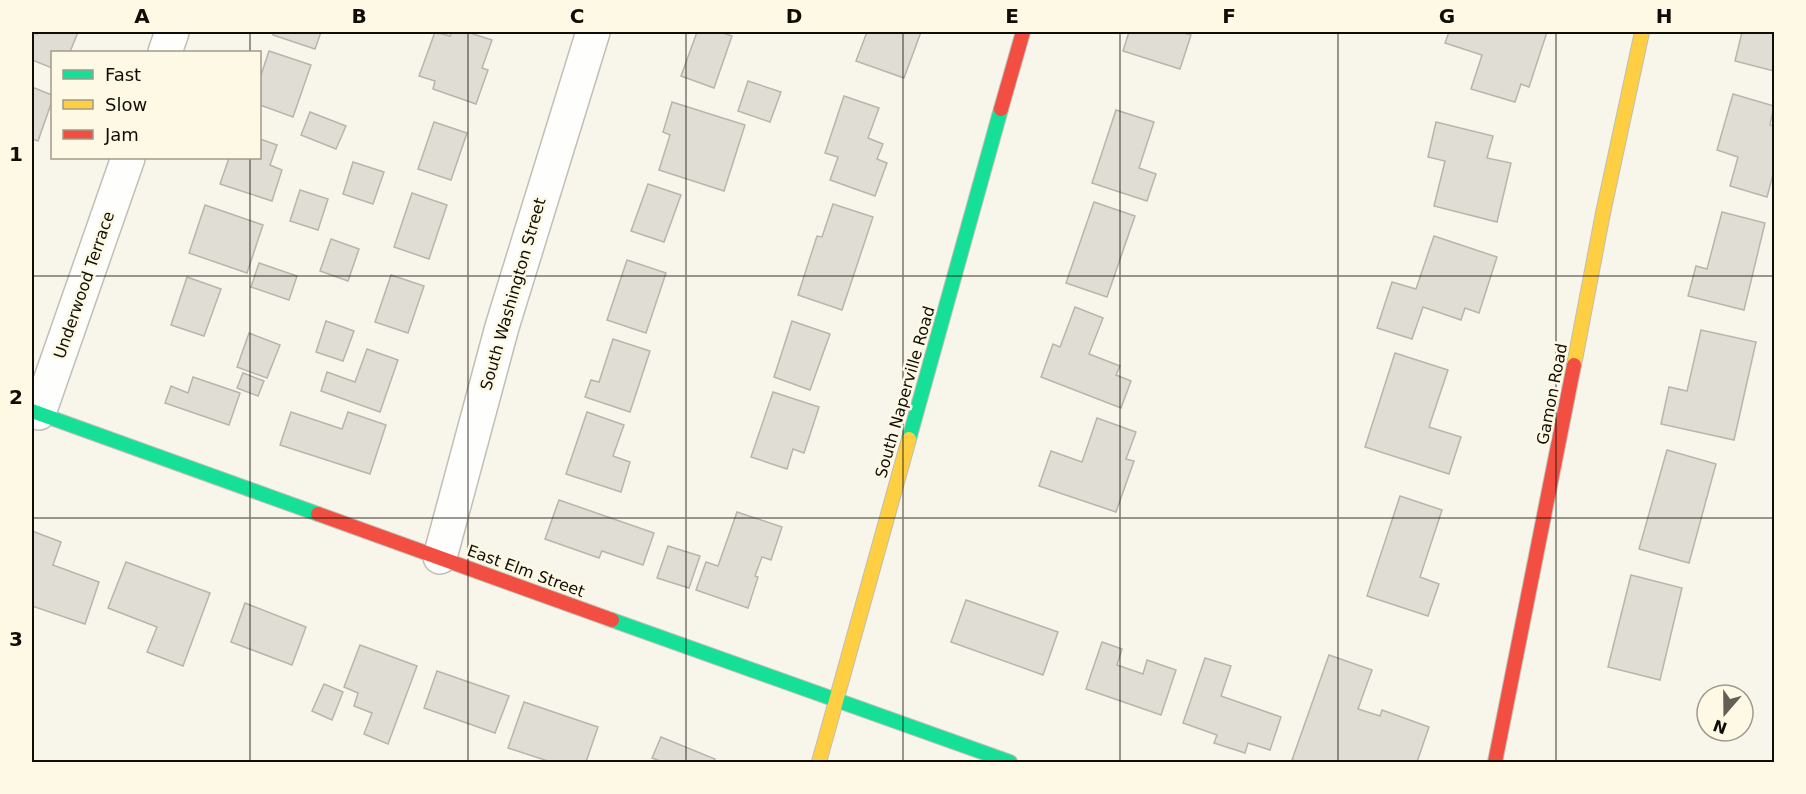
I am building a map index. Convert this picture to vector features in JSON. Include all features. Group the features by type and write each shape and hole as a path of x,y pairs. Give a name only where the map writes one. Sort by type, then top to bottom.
{"street":[{"path":"165,51 172,32"},
{"name":"South Washington Street","path":"440,557 506,316 593,32"},
{"name":"South Naperville Road","path":"819,762 1023,32"},
{"name":"Gamon Road","path":"1495,762 1603,213 1642,32"},
{"name":"Underwood Terrace","path":"35,412 128,159"},
{"name":"East Elm Street","path":"35,412 1010,762"}],"building":[{"path":"32,32 37,34 38,32 78,32 70,51 51,51 51,68 32,60"},
{"path":"274,32 321,32 315,49 273,35"},
{"path":"435,32 450,36 452,32 467,32 492,40 482,68 488,70 476,104 433,89 435,81 419,76"},
{"path":"697,32 720,32 732,36 714,88 681,76"},
{"path":"867,32 921,32 904,78 856,61"},
{"path":"1129,32 1181,32 1191,35 1180,69 1123,51"},
{"path":"1449,32 1547,32 1529,87 1521,84 1515,102 1471,89 1482,55 1445,43"},
{"path":"1742,32 1774,32 1774,71 1735,61"},
{"path":"269,51 311,65 293,117 261,105 261,75"},
{"path":"748,81 781,92 770,122 738,111"},
{"path":"32,87 51,95 51,104 38,141 32,139"},
{"path":"1733,94 1774,106 1770,125 1774,126 1774,171 1767,197 1730,186 1738,157 1717,150"},
{"path":"844,96 879,108 868,138 883,144 877,159 887,163 875,196 830,180 838,157 825,153"},
{"path":"672,102 745,125 724,191 659,170 670,135 663,132"},
{"path":"1116,110 1154,122 1139,168 1156,174 1147,201 1092,183"},
{"path":"310,112 346,126 336,149 301,135"},
{"path":"434,122 467,133 451,180 418,169"},
{"path":"1436,122 1493,136 1487,158 1511,163 1497,222 1434,206 1445,161 1428,157"},
{"path":"261,139 277,145 270,165 282,170 272,201 220,184 229,159 261,159"},
{"path":"353,162 384,172 373,204 343,194"},
{"path":"648,184 681,195 664,242 631,231"},
{"path":"300,190 328,199 318,230 290,221"},
{"path":"412,193 447,205 429,259 394,247"},
{"path":"1094,202 1135,216 1107,297 1066,283"},
{"path":"833,204 873,217 842,310 798,295 817,236 822,237"},
{"path":"205,205 263,225 247,273 189,253"},
{"path":"1722,212 1765,223 1744,310 1688,296 1696,266 1707,269"},
{"path":"1434,236 1497,257 1479,313 1465,308 1461,320 1423,307 1412,339 1377,328 1392,282 1416,289"},
{"path":"331,239 359,249 348,281 320,271"},
{"path":"627,260 666,273 646,333 607,320"},
{"path":"259,263 297,276 289,300 251,287"},
{"path":"391,275 424,286 408,333 375,322"},
{"path":"187,277 221,289 204,336 171,325"},
{"path":"1075,307 1103,318 1089,354 1120,366 1116,375 1131,381 1121,408 1041,377 1053,344 1060,347"},
{"path":"326,321 354,331 343,361 316,352"},
{"path":"792,321 830,334 810,390 774,377"},
{"path":"1701,330 1756,342 1734,440 1661,424 1669,387 1687,391"},
{"path":"249,333 280,345 267,378 237,367"},
{"path":"613,339 650,351 630,412 585,397 591,380 599,382"},
{"path":"367,349 398,360 380,412 321,391 327,372 355,382"},
{"path":"1395,353 1448,370 1429,427 1461,437 1449,474 1365,447"},
{"path":"243,373 264,381 258,396 237,388"},
{"path":"193,377 240,393 229,425 165,403 171,386 188,393"},
{"path":"773,392 819,407 804,453 793,449 787,469 751,457"},
{"path":"291,412 342,429 348,412 386,425 370,474 280,445"},
{"path":"587,412 624,425 613,456 630,462 621,492 566,474"},
{"path":"1097,418 1136,432 1126,459 1134,461 1116,512 1039,486 1051,451 1082,462"},
{"path":"1667,450 1716,464 1689,563 1639,549"},
{"path":"1400,496 1442,510 1420,577 1439,584 1428,616 1367,596"},
{"path":"559,500 654,533 643,565 602,551 599,558 545,539"},
{"path":"737,512 782,527 771,560 762,557 748,608 696,590 706,562 718,566"},
{"path":"32,531 61,542 53,565 99,582 85,624 32,606"},
{"path":"668,546 700,556 689,588 657,578"},
{"path":"126,562 210,593 183,666 147,652 157,627 108,608"},
{"path":"1631,575 1682,588 1660,680 1608,667"},
{"path":"966,600 1058,632 1043,675 951,642"},
{"path":"245,603 306,627 292,665 231,642"},
{"path":"1102,642 1122,649 1117,665 1143,674 1147,660 1176,670 1161,715 1086,689"},
{"path":"360,645 417,666 388,744 364,734 372,713 354,706 358,693 344,687"},
{"path":"1329,655 1372,670 1358,709 1380,716 1382,710 1429,727 1417,762 1300,762 1292,760"},
{"path":"1205,658 1231,666 1221,696 1281,717 1270,750 1248,743 1245,753 1214,743 1217,735 1183,723"},
{"path":"437,671 509,696 495,733 424,708"},
{"path":"324,684 343,692 332,720 312,711"},
{"path":"524,702 598,727 586,762 551,762 508,748"},
{"path":"661,737 715,759 713,762 663,762 652,758"}],"traffic: fast":[{"path":"909,439 1001,109"},
{"path":"32,411 318,514"},
{"path":"612,620 1010,762"}],"traffic: slow":[{"path":"1574,365 1603,213 1642,32"},
{"path":"819,762 909,439"}],"traffic: jam":[{"path":"1001,109 1023,32"},
{"path":"1495,762 1574,365"},
{"path":"318,514 612,620"}]}
